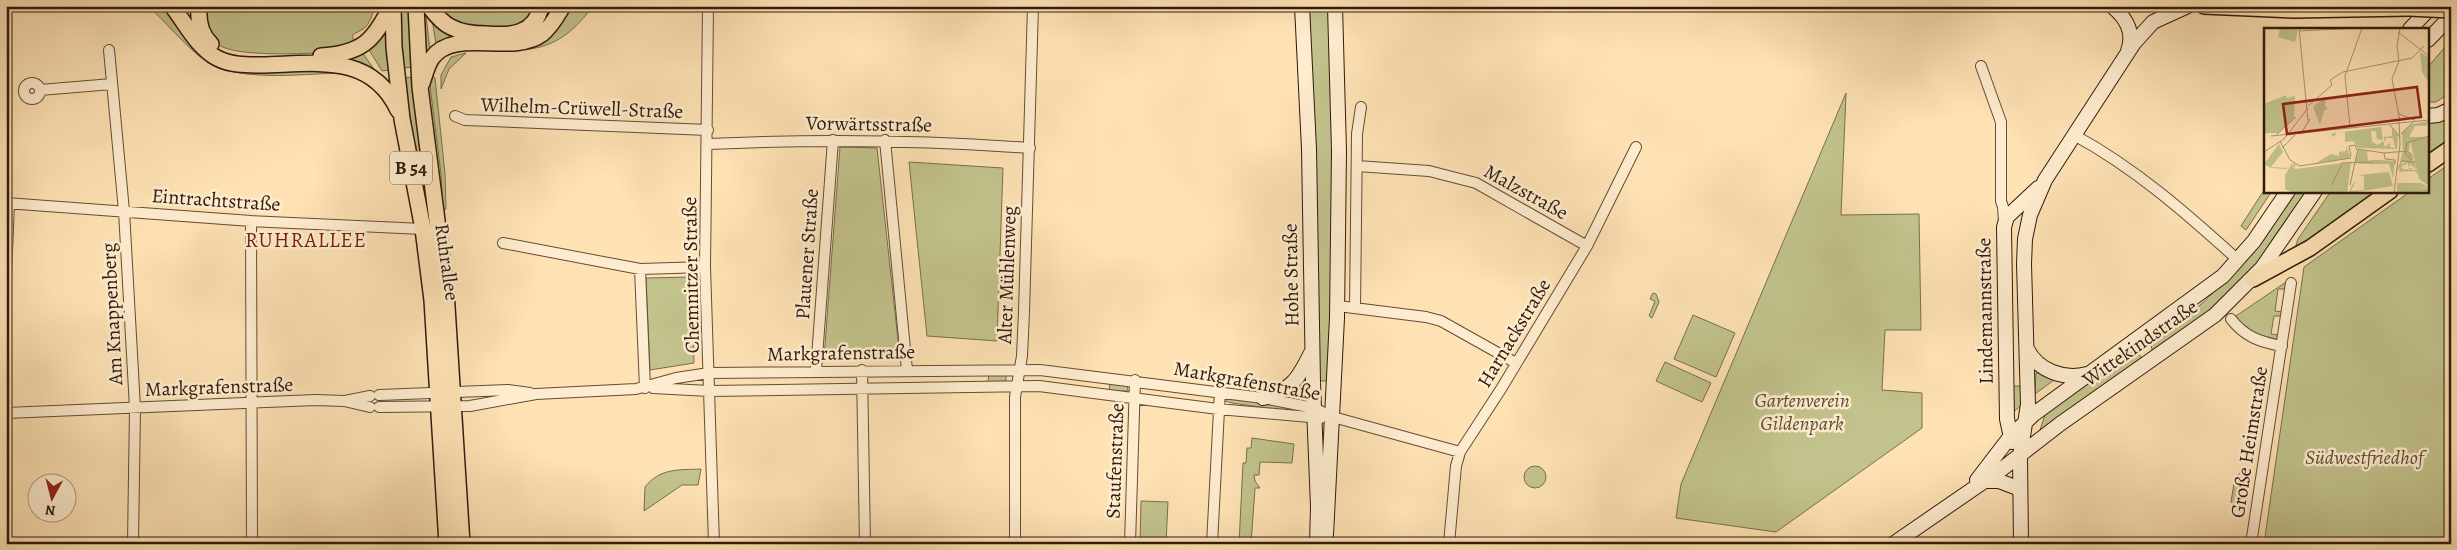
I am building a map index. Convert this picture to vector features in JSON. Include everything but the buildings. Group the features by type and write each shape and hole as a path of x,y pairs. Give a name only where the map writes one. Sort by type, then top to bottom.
{"main road":[{"path":"172,6 198,42 218,58 240,64 333,64 355,68 372,76 387,90 402,118"},
{"path":"199,6 199,22 208,41 225,53 254,57 318,56 351,52 370,41 392,6"},
{"name":"Ruhrallee","path":"392,6 402,118 423,230 432,300 438,399 453,524 462,544"},
{"name":"Ruhrallee","path":"416,6 420,87 441,242 454,399 453,524 447,544"},
{"path":"429,6 445,23 460,31 504,36 518,34 529,28 536,20 541,6"},
{"path":"420,87 432,58 444,48 464,43 519,43 530,41 543,34 563,6"},
{"name":"Hohe Straße","path":"1302,6 1309,149 1316,544"},
{"path":"1326,544 1338,306 1339,151 1335,6"},
{"path":"2112,6 2119,12 2130,30 2131,38 2128,51"},
{"name":"Lindemannstraße","path":"2021,544 2020,456 2027,421 2028,404 2024,264 2027,227 2034,204 2045,180 2128,51 2153,22 2188,6"},
{"path":"2204,6 2294,10 2408,8 2451,10"},
{"path":"2411,28 2432,6"},
{"path":"2430,38 2451,16"},
{"path":"2430,116 2438,115 2451,109"},
{"path":"2430,163 2451,148"},
{"name":"Lindemannstraße","path":"2020,456 2010,437 2007,412 2005,222 2045,180"},
{"name":"Wittekindstraße","path":"1959,498 1992,464 2010,437 2027,421 2088,374 2205,291 2238,260 2287,192"},
{"name":"Wittekindstraße","path":"1894,544 1985,481 2060,424 2215,315 2253,279 2281,242 2314,192"},
{"path":"2253,279 2310,248 2389,192"},
{"path":"2005,222 2015,213 2021,213 2026,217 2027,227"},
{"path":"423,230 432,232 441,242"},
{"path":"2142,336 2145,352 2153,359"},
{"path":"2026,348 2035,362 2056,374 2077,377 2088,374"},
{"path":"1263,398 1282,392 1294,383 1299,377 1312,350"},
{"path":"1985,481 2000,481 2020,489"}],"street":[{"name":"Chemnitzer Straße","path":"708,6 706,267 714,544"},
{"name":"Alter Mühlenweg","path":"1014,544 1016,385 1024,321 1033,6"},
{"name":"Am Knappenberg","path":"109,50 124,211 135,408 133,544"},
{"path":"1980,66 2001,122 2001,201 2004,207 2005,222"},
{"path":"40,90 112,84"},
{"path":"1355,308 1357,122 1361,107"},
{"name":"Wilhelm-Crüwell-Straße","path":"455,116 465,120 708,130"},
{"path":"2074,134 2165,195 2238,260"},
{"name":"Plauener Straße","path":"816,371 833,140"},
{"name":"Vorwärtsstraße","path":"708,144 885,140 1030,148"},
{"path":"885,140 908,370"},
{"name":"Harnackstraße","path":"1449,544 1456,466 1460,452 1587,246 1636,147"},
{"name":"Malzstraße","path":"1357,166 1429,171 1476,182 1587,246"},
{"path":"6,276 8,203"},
{"name":"Eintrachtstraße","path":"8,203 251,221 423,230"},
{"path":"251,221 252,544"},
{"path":"503,243 640,268 706,267"},
{"path":"640,268 644,388"},
{"name":"Große Heimstraße","path":"2251,544 2291,283"},
{"path":"1338,306 1441,321 1516,363"},
{"name":"Große Heimstraße","path":"2230,319 2239,330 2252,338 2282,346"},
{"name":"Markgrafenstraße","path":"644,388 676,378 710,373 1019,368 1135,380 1263,398 1460,452"},
{"path":"862,370 865,544"},
{"name":"Staufenstraße","path":"1130,544 1135,380"},
{"name":"Markgrafenstraße","path":"344,401 374,407 438,399 454,399 508,390 536,394 644,388 709,391 1016,385 1218,409 1315,413"},
{"path":"1212,544 1220,391"},
{"name":"Markgrafenstraße","path":"6,413 251,402 344,401 374,395 509,401 536,394"}],"green space":[{"path":"148,6 167,6 201,52 330,69 353,76 338,73 249,74 216,67 196,53"},
{"path":"204,6 374,6 368,24 352,36 356,44 330,52 289,54 240,51 219,45 209,32"},
{"path":"399,6 410,6 414,67 403,68"},
{"path":"423,6 428,13 426,15 430,51 425,60"},
{"path":"440,6 535,6 534,14 518,29 485,29 474,28 453,21 445,15"},
{"path":"569,6 593,6 566,34 553,42 524,50 471,48 519,48"},
{"path":"1309,6 1330,6 1334,188 1329,381 1318,381"},
{"path":"432,19 464,38 438,47"},
{"path":"386,25 389,70 382,71 368,48"},
{"path":"2451,40 2451,92 2436,102 2430,102 2430,65"},
{"path":"362,52 378,75 340,60"},
{"path":"466,53 449,69 441,89 441,75 451,57"},
{"path":"431,75 435,78 445,174 446,209 443,210 441,174 430,86"},
{"path":"414,77 435,226 427,226 404,78"},
{"name":"Gartenverein Gildenpark","path":"1846,93 1841,215 1919,214 1921,330 1885,330 1882,390 1922,393 1922,428 1776,532 1676,518 1681,484"},
{"path":"2451,115 2451,143 2430,158 2430,120"},
{"path":"840,147 877,148 900,358 824,358"},
{"path":"909,162 1003,168 997,341 927,336"},
{"name":"Südwestfriedhof","path":"2451,163 2451,544 2264,544 2304,267 2410,192 2430,192 2430,178"},
{"path":"2264,190 2264,192 2271,192 2246,230 2241,226"},
{"path":"2294,192 2307,192 2255,267 2209,312 2152,350 2151,344 2153,341 2195,310 2232,274"},
{"path":"2330,192 2380,192 2301,248 2295,248 2298,239"},
{"path":"692,277 694,363 650,370 646,278"},
{"path":"2286,282 2285,289 2278,289 2275,311 2283,312 2282,316 2274,316 2271,334 2279,335 2277,341 2261,340 2233,318"},
{"path":"1653,293 1656,294 1659,302 1652,318 1649,316 1655,301 1650,299"},
{"path":"1693,315 1735,333 1716,377 1674,359"},
{"path":"2135,349 2143,360 2039,433 2046,412"},
{"path":"1665,362 1711,383 1702,402 1656,381"},
{"path":"989,372 1006,375 1006,381 988,382"},
{"path":"2036,373 2054,380 2035,394"},
{"path":"1110,382 1127,385 1128,391 1109,391"},
{"path":"2011,386 2023,386 2023,404 2012,413"},
{"path":"1225,397 1298,408 1297,412 1232,403 1225,401"},
{"path":"1252,438 1294,444 1292,463 1260,462 1259,475 1254,475 1255,481 1260,488 1255,488 1251,544 1239,544 1243,463 1246,463 1247,448 1251,448"},
{"path":"1535,466 1543,469 1546,477 1543,485 1535,488 1527,485 1524,477 1527,469"},
{"path":"701,469 698,485 682,485 644,511 645,487 657,476 670,471"},
{"path":"2240,473 2251,475 2246,508 2235,506 2231,502 2235,477"},
{"path":"1141,501 1168,502 1166,544 1140,544"}],"district":[{"name":"RUHRALLEE","path":"306,240"}]}
